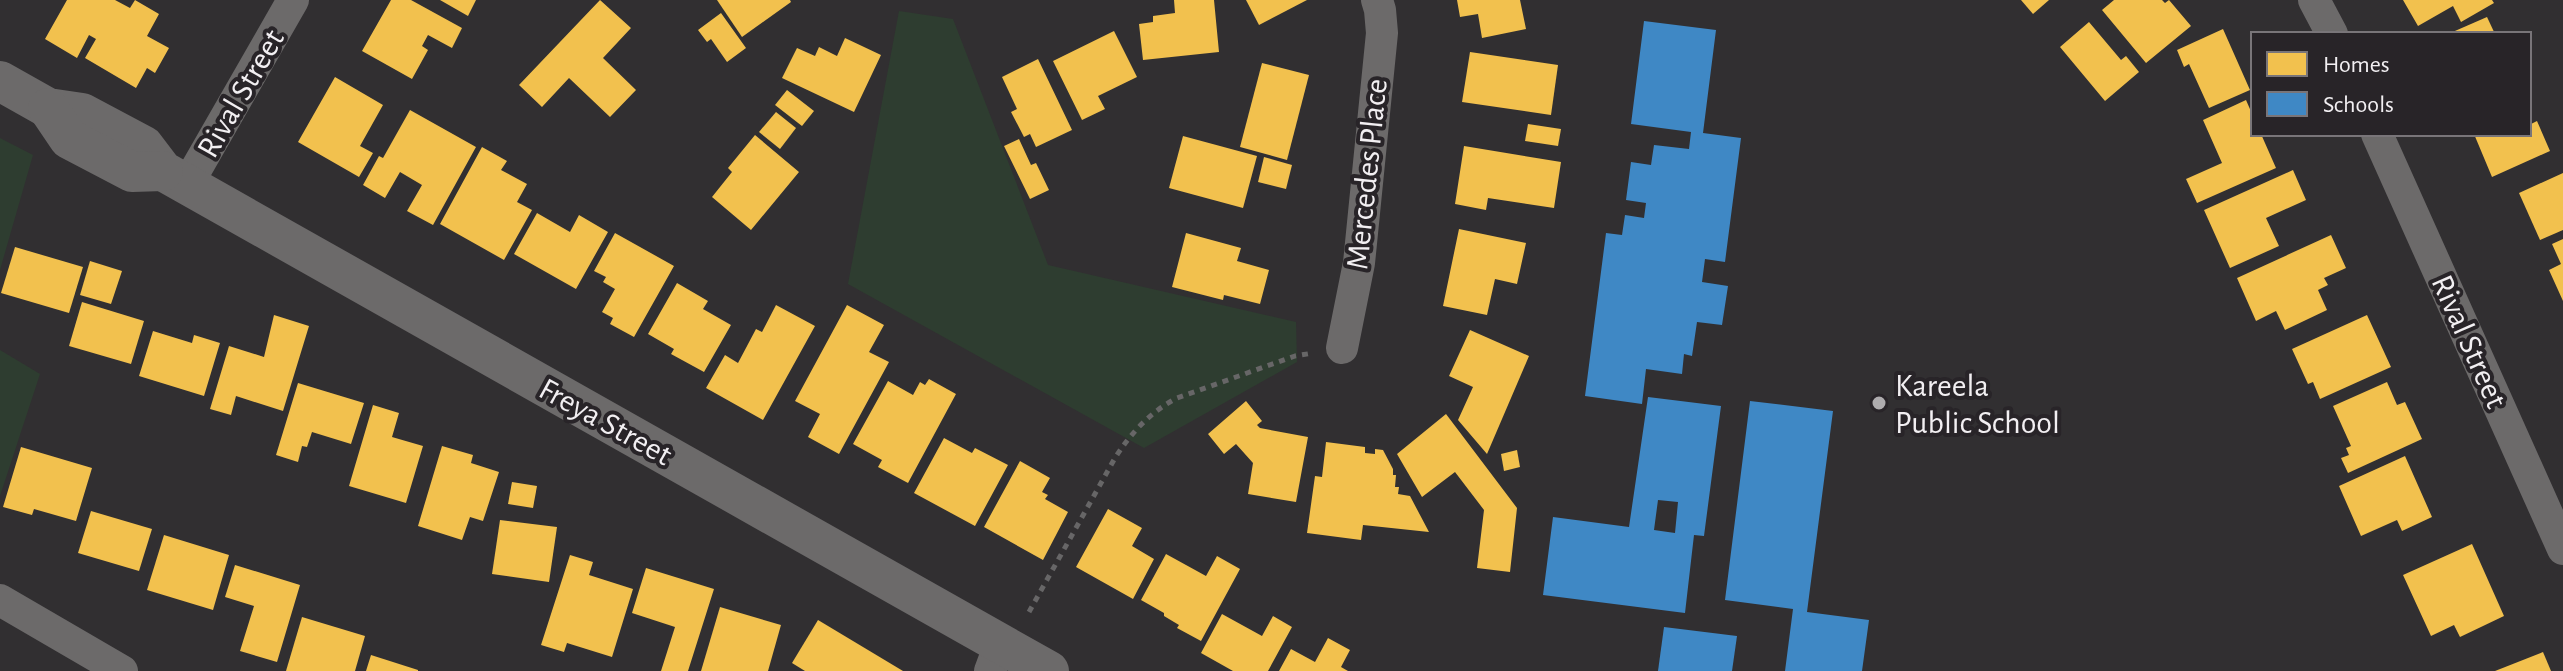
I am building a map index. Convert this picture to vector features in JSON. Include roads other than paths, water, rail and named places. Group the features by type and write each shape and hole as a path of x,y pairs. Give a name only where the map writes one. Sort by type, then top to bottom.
{"street":[{"name":"Rival Street","path":"175,178 293,0"},
{"name":"Mercedes Place","path":"1342,348 1359,263 1382,33 1377,0"},
{"path":"2314,0 2331,32"},
{"name":"Freya Street","path":"0,81 48,108 69,139 132,172 175,178 995,658 1049,671"},
{"name":"Rival Street","path":"2378,136 2563,549"},
{"path":"0,600 122,671"}],"place":[{"name":"Kareela Public School","path":"1879,403"}]}
